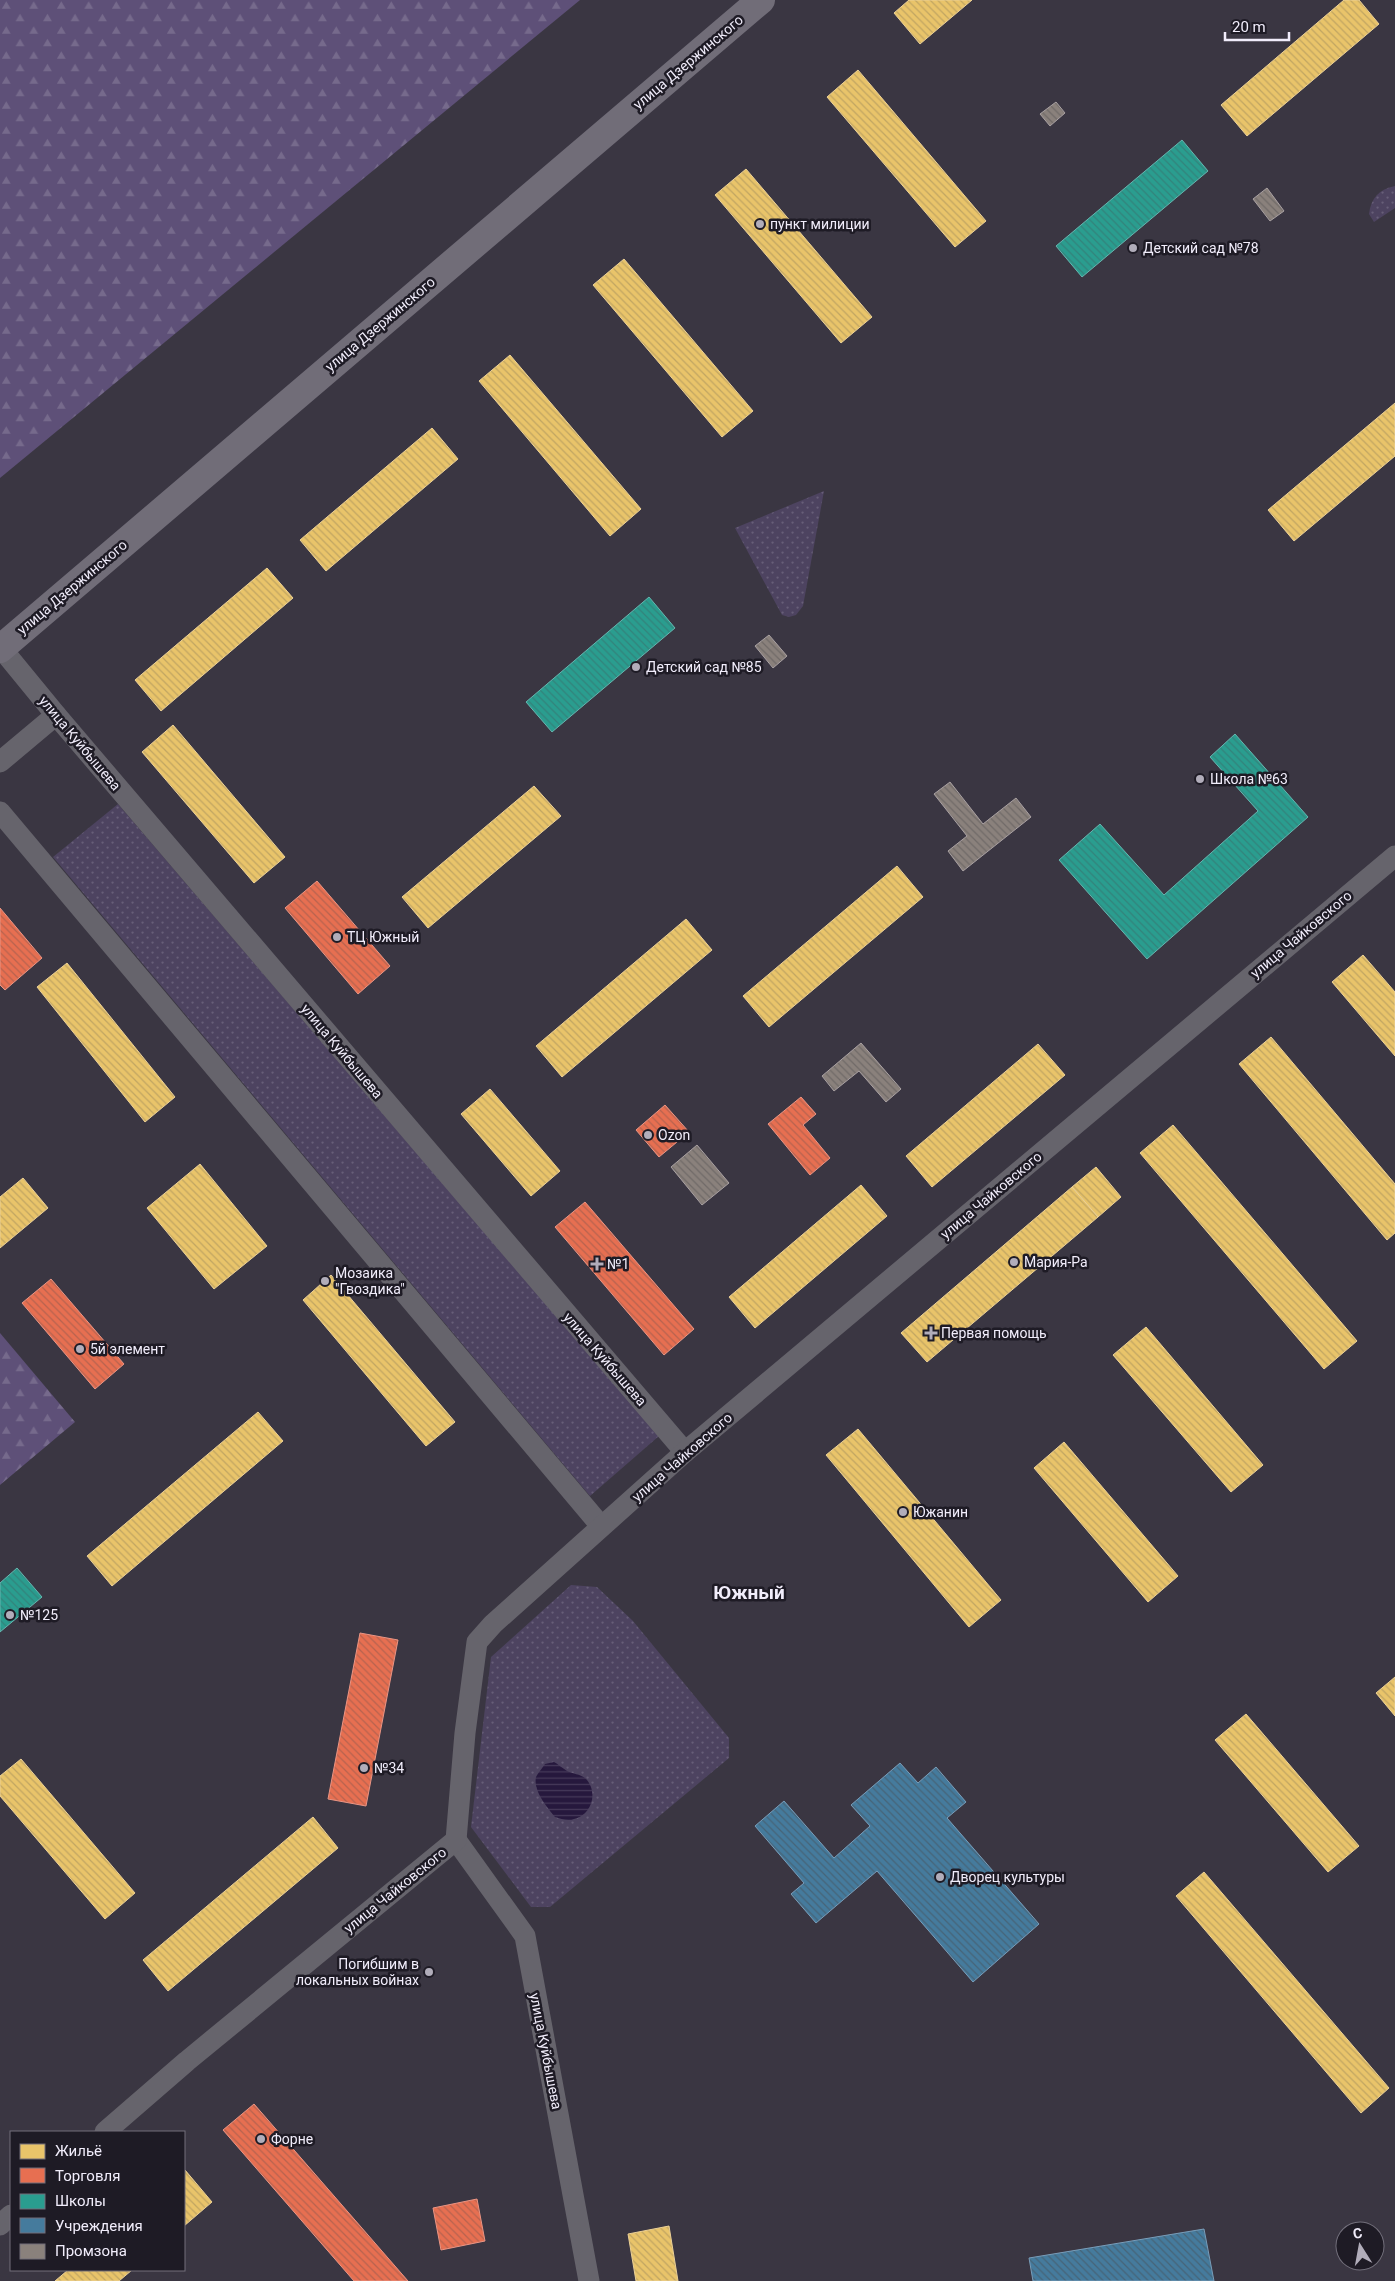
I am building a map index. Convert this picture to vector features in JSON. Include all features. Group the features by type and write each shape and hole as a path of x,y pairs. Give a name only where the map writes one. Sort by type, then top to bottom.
{"main road":[{"name":"улица Дзержинского","path":"0,648 761,0"}],"street":[{"name":"улица Куйбышева","path":"0,648 685,1452"},
{"path":"0,762 56,715"},
{"path":"0,812 601,1526"},
{"name":"улица Чайковского","path":"106,2131 195,2054 456,1840 464,1733 477,1642 493,1624 685,1452 1395,856"},
{"name":"улица Куйбышева","path":"456,1840 525,1936 589,2281"},
{"path":"0,2225 10,2216"}],"shaded area":[{"path":"1395,186 1395,208 1374,222 1369,214 1374,199 1384,189"},
{"path":"824,491 803,606 796,615 789,617 782,615 735,528"},
{"path":"118,804 659,1436 590,1496 53,857"},
{"path":"571,1585 597,1587 633,1621 729,1738 729,1758 550,1907 531,1907 471,1827 491,1657"},
{"path":"554,1762 567,1771 585,1778 592,1789 592,1802 580,1817 569,1820 555,1817 539,1793 536,1777 545,1764"}],"green space":[{"path":"0,0 580,0 0,478"},
{"path":"0,1333 75,1422 0,1485"}],"building: Жильё":[{"path":"909,0 972,0 920,44 894,13"},
{"path":"1344,0 1359,0 1379,24 1247,136 1221,105"},
{"path":"858,70 986,221 955,247 827,97"},
{"path":"746,169 872,317 841,343 715,195"},
{"path":"624,259 753,411 722,437 593,285"},
{"path":"510,355 641,509 610,536 479,381"},
{"path":"1395,403 1395,456 1294,541 1268,510"},
{"path":"432,428 458,459 326,571 300,540"},
{"path":"267,568 293,598 161,711 135,680"},
{"path":"173,725 285,857 254,883 142,752"},
{"path":"534,786 561,816 428,928 402,897"},
{"path":"897,866 923,897 769,1027 743,996"},
{"path":"686,919 712,950 562,1077 536,1046"},
{"path":"1363,955 1395,992 1395,1056 1332,982"},
{"path":"67,963 175,1097 145,1122 37,987"},
{"path":"1271,1037 1395,1184 1395,1233 1387,1240 1239,1064"},
{"path":"1038,1044 1065,1075 932,1187 906,1156"},
{"path":"490,1089 560,1171 531,1196 461,1114"},
{"path":"1173,1125 1357,1341 1324,1369 1140,1153"},
{"path":"200,1164 267,1246 214,1289 147,1208"},
{"path":"1096,1167 1121,1197 1098,1217 1072,1187"},
{"path":"23,1178 48,1208 0,1248 0,1197"},
{"path":"861,1185 887,1216 755,1328 729,1297"},
{"path":"1072,1187 1098,1217 927,1362 901,1333"},
{"path":"331,1275 455,1422 426,1446 303,1300"},
{"path":"1146,1327 1263,1465 1231,1492 1113,1355"},
{"path":"258,1412 283,1441 112,1586 87,1556"},
{"path":"858,1429 1001,1600 969,1627 826,1455"},
{"path":"1064,1442 1178,1576 1148,1602 1034,1468"},
{"path":"1395,1677 1395,1716 1376,1693"},
{"path":"1246,1714 1359,1846 1328,1872 1215,1740"},
{"path":"21,1759 135,1893 105,1919 0,1796 0,1776"},
{"path":"313,1817 338,1848 168,1991 143,1960"},
{"path":"1204,1872 1389,2088 1361,2113 1176,1896"},
{"path":"185,2170 212,2202 185,2225"},
{"path":"669,2226 678,2281 636,2281 628,2234"},
{"path":"67,2271 131,2271 119,2281 55,2281"}],"building: Торговля":[{"name":"ТЦ Южный","path":"317,881 390,966 358,994 285,908"},
{"path":"0,908 42,958 5,990 0,985"},
{"path":"801,1097 816,1114 803,1125 830,1158 810,1175 768,1124"},
{"path":"665,1105 689,1132 659,1157 636,1130"},
{"path":"585,1202 694,1329 664,1355 555,1227"},
{"path":"51,1279 124,1364 95,1389 22,1303"},
{"path":"360,1633 398,1640 366,1806 328,1799"},
{"path":"254,2104 408,2281 354,2281 223,2130"},
{"path":"477,2199 485,2241 441,2250 433,2208"}],"building: Школы":[{"path":"1182,140 1208,171 1082,277 1056,246"},
{"path":"649,597 675,628 552,732 526,702"},
{"path":"1235,734 1308,817 1147,959 1059,860 1100,824 1164,895 1258,811 1210,757"},
{"name":"№125","path":"17,1568 42,1597 0,1632 0,1583"}],"building: Учреждения":[{"name":"Дворец культуры","path":"900,1763 918,1783 936,1767 966,1802 947,1818 1039,1924 973,1982 877,1871 816,1923 791,1894 804,1883 755,1826 784,1801 834,1858 870,1826 851,1805"},
{"path":"1204,2229 1214,2281 1033,2281 1029,2258"}],"building: Промзона":[{"path":"1056,102 1065,113 1050,126 1040,114"},
{"path":"1267,188 1284,211 1270,221 1253,199"},
{"path":"769,635 787,656 773,668 755,646"},
{"path":"950,782 983,824 1016,798 1031,817 963,871 948,851 967,836 934,794"},
{"path":"861,1043 901,1089 886,1102 859,1071 834,1091 822,1076"},
{"path":"697,1145 729,1183 702,1205 671,1167"}],"place":[{"name":"пункт милиции","path":"760,224"},
{"name":"Детский сад №78","path":"1133,248"},
{"name":"Детский сад №85","path":"636,667"},
{"name":"Школа №63","path":"1200,779"},
{"name":"ТЦ Южный","path":"337,937"},
{"name":"Ozon","path":"648,1135"},
{"name":"Мария-Ра","path":"1014,1262"},
{"name":"№1","path":"597,1264"},
{"name":"Мозаика \"Гвоздика\"","path":"325,1281"},
{"name":"Первая помощь","path":"931,1333"},
{"name":"5й элемент","path":"80,1349"},
{"name":"Южанин","path":"903,1512"},
{"name":"№125","path":"10,1615"},
{"name":"№34","path":"364,1768"},
{"name":"Дворец культуры","path":"940,1877"},
{"name":"Погибшим в локальных войнах","path":"429,1972"},
{"name":"Форне","path":"261,2139"}],"district":[{"name":"Южный","path":"749,1592"}]}
